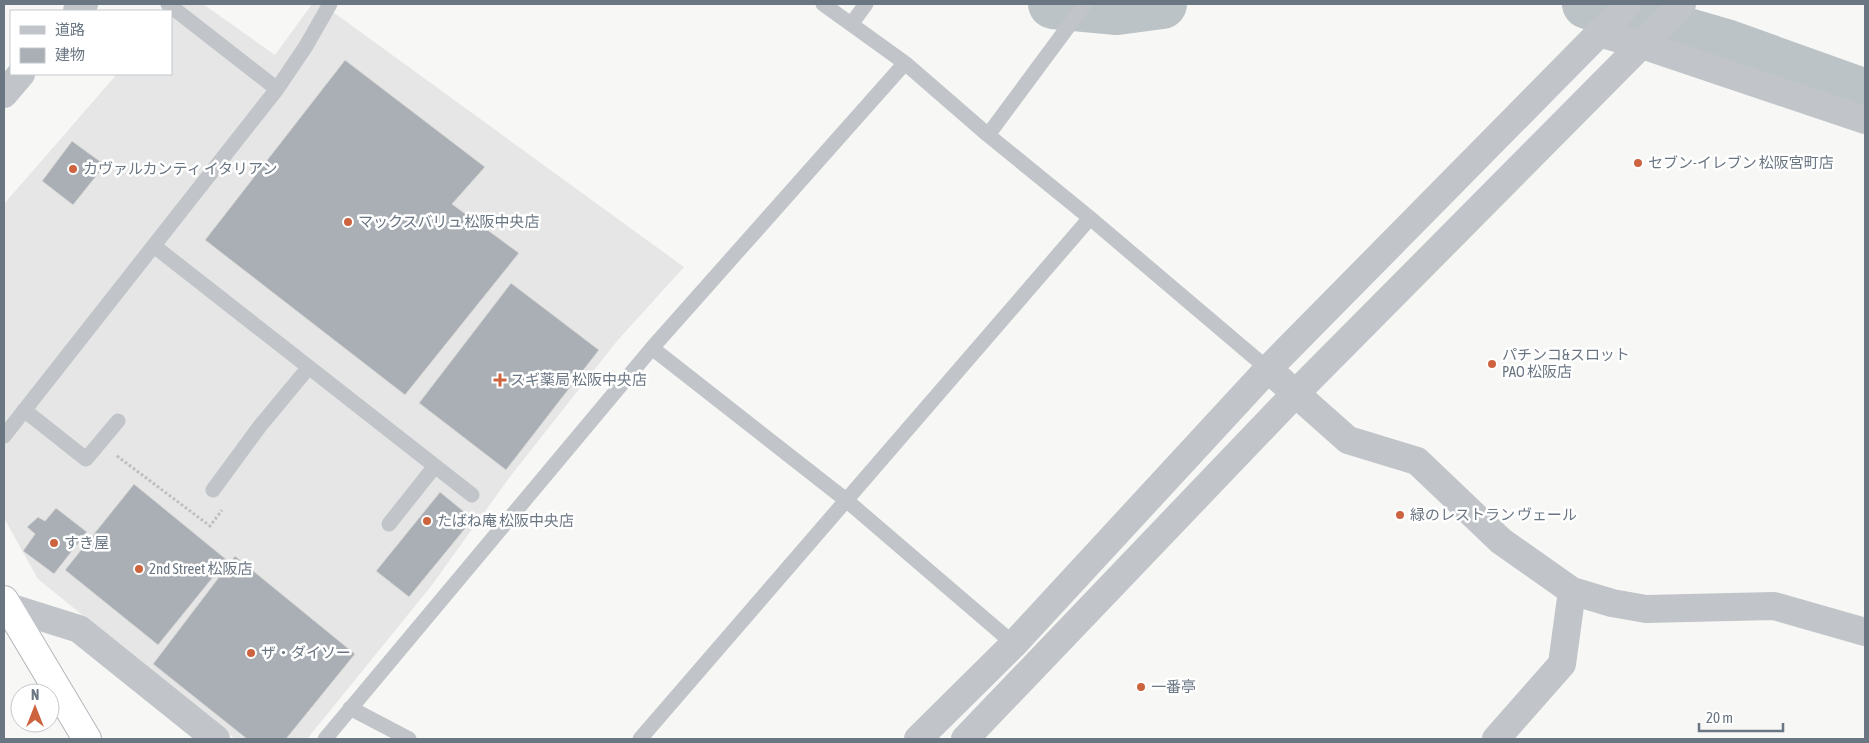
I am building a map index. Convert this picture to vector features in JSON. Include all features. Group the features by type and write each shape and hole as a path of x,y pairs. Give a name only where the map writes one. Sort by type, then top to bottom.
{"highway":[{"path":"6,603 87,739"}],"street":[{"path":"918,739 1014,644 1268,369 1601,29 1628,4"},
{"path":"966,739 1295,394 1680,6"},
{"path":"1601,29 1645,42 1865,120"},
{"path":"4,94 20,75"},
{"path":"1268,369 1348,440 1417,461 1501,541 1572,591 1612,603 1646,609 1774,606 1865,632"},
{"path":"1496,739 1562,664 1572,591"},
{"path":"6,603 79,629 216,739"}],"lane":[{"path":"168,4 277,89"},
{"path":"4,436 277,89 306,46 330,4"},
{"path":"823,4 852,23 905,63 988,135 1090,218 1268,369"},
{"path":"852,23 866,4"},
{"path":"988,135 1085,4"},
{"path":"325,739 652,348 905,63"},
{"path":"640,739 1090,218"},
{"path":"154,246 472,495"},
{"path":"652,348 846,500 1014,644"},
{"path":"213,490 260,426 309,367"},
{"path":"24,410 86,459 118,420"},
{"path":"389,524 435,466"},
{"path":"350,708 409,739"}],"path":[{"path":"100,443 210,526 224,507"}],"shaded area":[{"path":"175,4 203,4 275,55 312,4 322,4 684,267 617,341 509,478 432,585 307,739 235,739 38,579 4,518 4,204 116,75 172,75 172,10"}],"building":[{"name":"マックスバリュ 松阪中央店","path":"345,60 485,167 452,204 519,253 405,395 205,240"},
{"path":"72,141 105,165 73,205 42,181"},
{"path":"511,283 599,350 506,470 419,403"},
{"path":"134,484 227,560 158,645 65,570"},
{"path":"440,492 473,519 409,597 376,571"},
{"name":"すき屋","path":"56,508 87,532 54,574 23,551 35,534 27,527 38,517 45,521"},
{"path":"235,556 355,654 286,739 247,739 153,664"}],"waterway":[{"path":"1053,4 1117,10 1162,4"},
{"path":"1587,4 1726,44 1865,94"}],"place":[{"name":"セブン-イレブン 松阪宮町店","path":"1638,163"},
{"name":"カヴァルカンティ イタリアン","path":"73,169"},
{"name":"マックスバリュ 松阪中央店","path":"348,222"},
{"name":"パチンコ&スロット PAO 松阪店","path":"1492,364"},
{"name":"スギ薬局 松阪中央店","path":"500,380"},
{"name":"緑のレストラン ヴェール","path":"1400,515"},
{"name":"たばね庵 松阪中央店","path":"427,521"},
{"name":"すき屋","path":"54,543"},
{"name":"2nd Street 松阪店","path":"139,569"},
{"name":"ザ・ダイソー","path":"251,653"},
{"name":"一番亭","path":"1141,687"}]}
